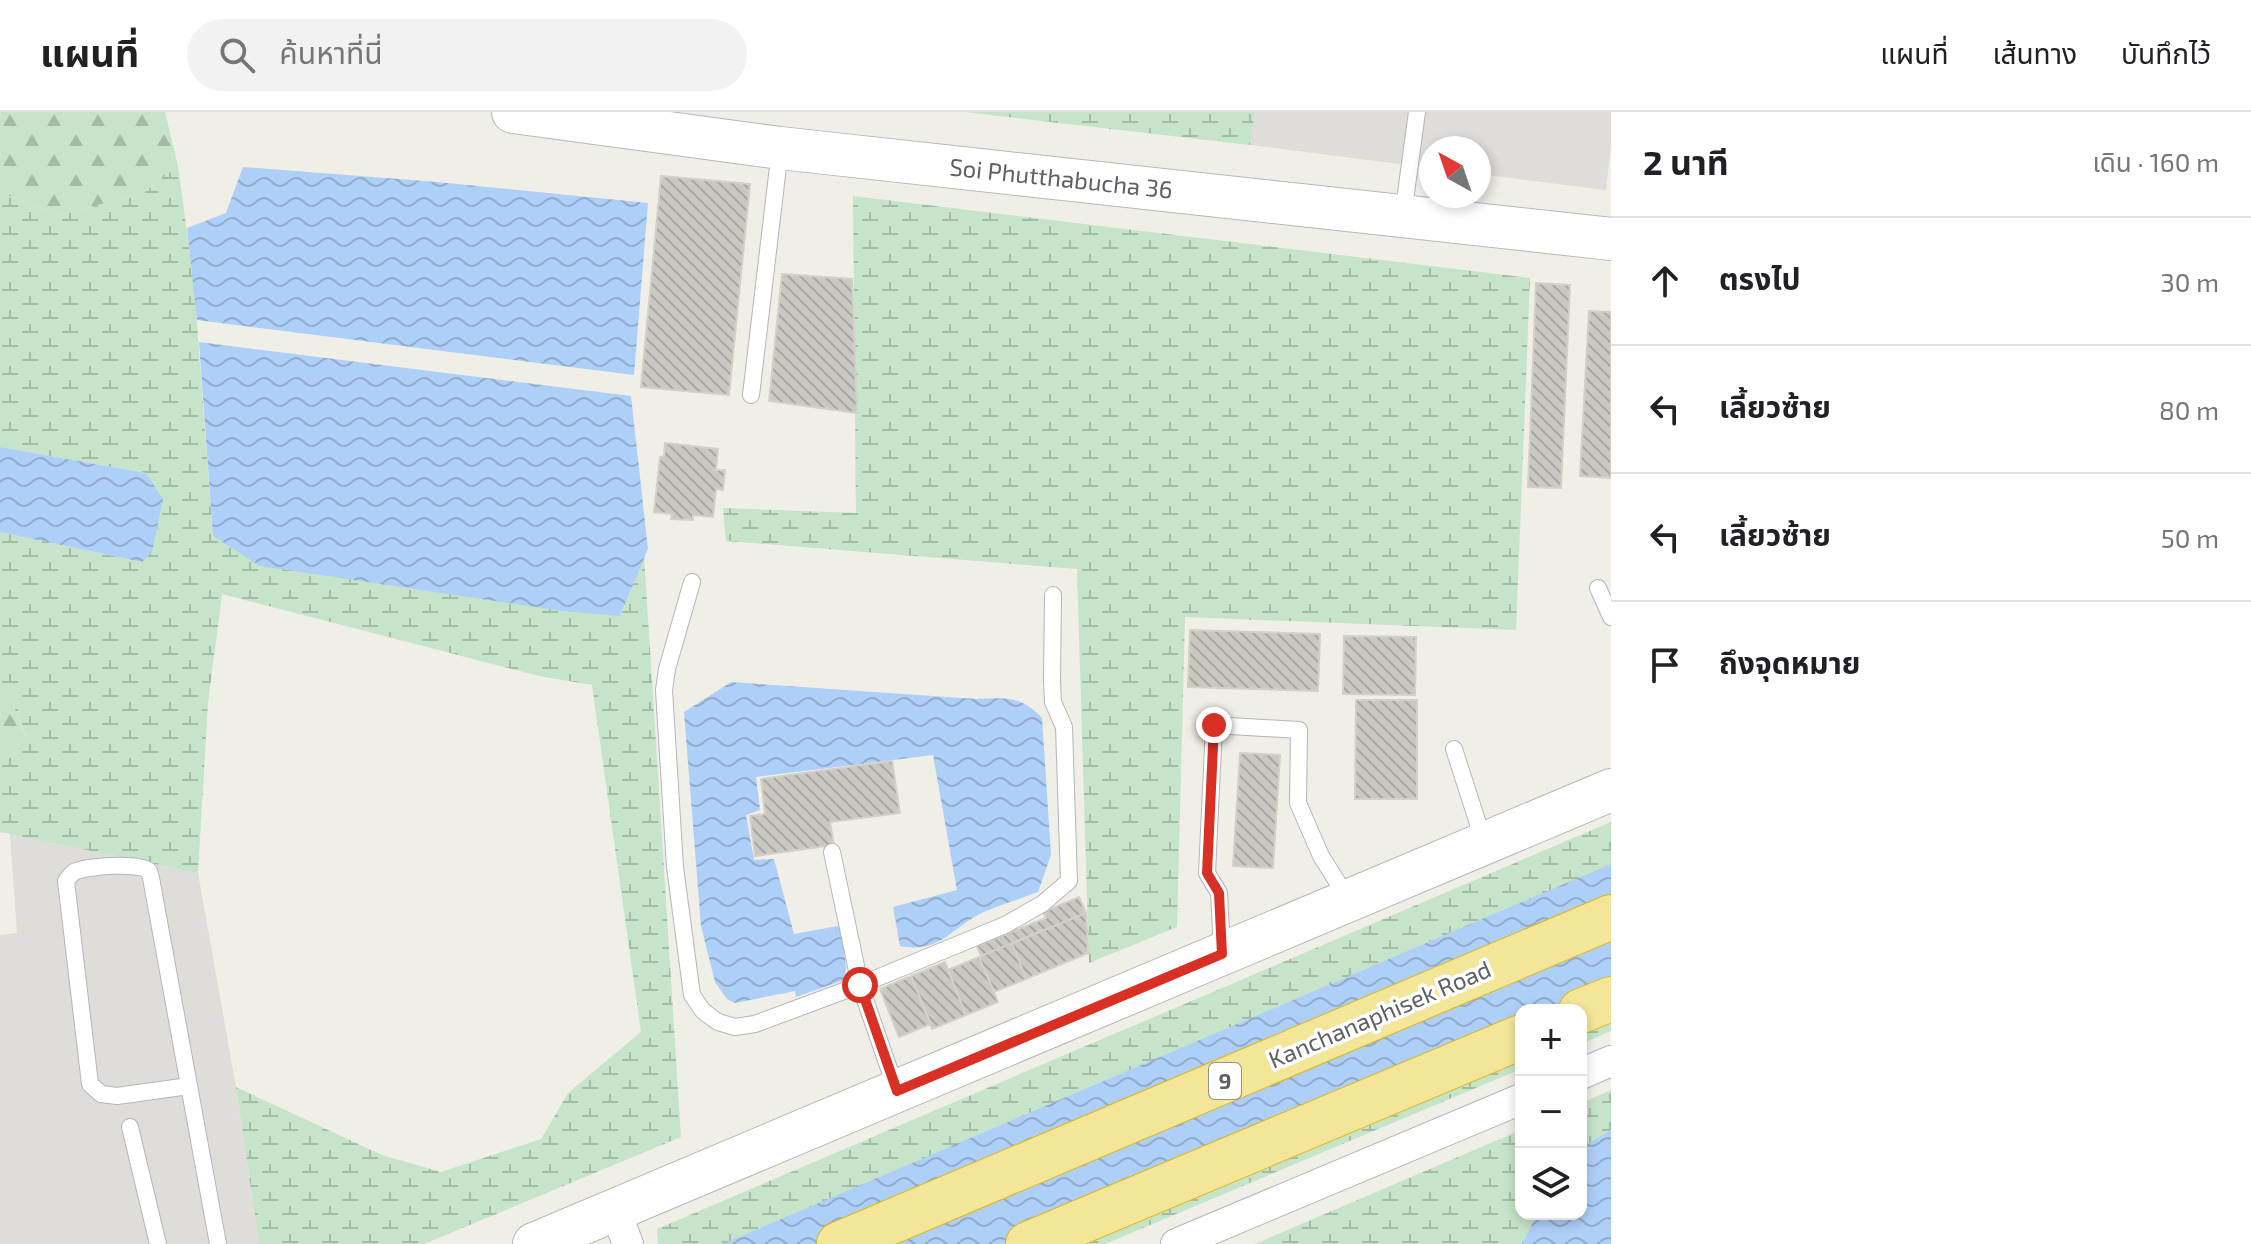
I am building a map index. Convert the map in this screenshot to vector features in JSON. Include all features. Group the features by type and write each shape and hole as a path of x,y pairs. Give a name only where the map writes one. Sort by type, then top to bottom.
{"highway":[{"name":"Kanchanaphisek Road","path":"839,1244 1611,917"},
{"path":"1587,1009 1611,999"},
{"path":"1028,1244 1515,1040"}],"main road":[{"name":"Soi Phutthabucha 36","path":"513,112 780,148 1611,239"},
{"path":"534,1244 622,1227 897,1091 1611,790"}],"street":[{"path":"1587,1071 1611,1061"},
{"path":"1176,1244 1515,1102"}],"lane":[{"path":"1402,217 1417,112"},
{"path":"751,395 780,148"},
{"path":"692,582 664,690 675,867 692,995 703,1011 718,1022 735,1027 755,1024 860,985 1005,925 1042,904 1069,881 1064,727 1053,702 1053,595"},
{"path":"1598,588 1611,617"},
{"path":"1222,954 1219,893 1207,873 1214,725 1299,730 1298,803 1321,856 1348,901"},
{"path":"1454,749 1484,843"},
{"path":"832,852 860,985 897,1091"},
{"path":"189,1086 117,1096 101,1094 90,1084 66,881 71,873 84,869 139,865 149,871 189,1086 218,1244"},
{"path":"130,1127 158,1244"}],"shaded area":[{"path":"1255,112 1611,112 1606,190 1491,176 1491,136 1419,136 1419,166 1250,145"},
{"path":"10,834 198,873 236,1087 259,1244 0,1244 0,935 17,933"}],"green space":[{"path":"0,112 165,112 178,166 144,193 61,215 0,193"},
{"path":"965,112 1255,112 1250,145"},
{"path":"178,166 194,284 213,537 621,615 644,555 681,1137 424,1244 259,1244 236,1087 382,1155 441,1172 541,1139 568,1093 641,1032 592,685 539,676 222,594 208,703 198,873 0,832 0,760 26,736 13,705 0,693 0,532 142,562 146,473 0,447 0,193 61,215 144,193"},
{"path":"853,196 1530,278 1516,630 1185,617 1177,927 1089,963 1077,569 726,541 723,508 856,513"},
{"path":"0,693 13,705 26,737 0,760"},
{"path":"1611,822 1611,1031 1587,1041 1587,1004 1515,1004 1515,1072 1105,1244 658,1244 657,1229"},
{"path":"1611,1090 1611,1130 1587,1144 1587,1100"},
{"path":"1515,1133 1515,1220 1534,1220 1522,1244 1255,1244"}],"water":[{"path":"243,167 648,203 634,375 197,320 187,228 226,213"},
{"path":"199,342 631,396 648,549 620,616 563,611 260,566 213,536"},
{"path":"0,447 146,473 163,499 152,552 142,562 0,532"},
{"path":"731,682 1004,699 1027,705 1042,718 1051,855 1038,892 984,912 936,943 900,946 893,907 957,890 933,755 756,777 760,810 746,815 754,860 774,859 794,934 838,926 842,930 846,969 844,980 796,997 795,991 735,1003 727,999 715,982 701,926 684,712"},
{"path":"1611,864 1611,1014 1587,1011 1587,1004 1515,1004 1515,1056 1069,1244 723,1244"},
{"path":"1611,1130 1611,1244 1522,1244 1534,1220 1587,1220 1587,1144"}],"building":[{"path":"661,176 750,184 729,395 641,387"},
{"path":"782,274 852,279 857,413 769,401"},
{"path":"1536,283 1570,285 1561,488 1528,487"},
{"path":"1589,311 1611,312 1611,478 1580,476"},
{"path":"665,443 718,449 716,470 725,470 723,490 716,489 713,517 693,515 693,520 671,519 672,514 654,512 660,457 664,456"},
{"path":"1190,630 1320,634 1318,691 1188,687"},
{"path":"1344,636 1416,637 1415,695 1343,694"},
{"path":"1356,700 1417,700 1417,799 1355,799"},
{"path":"1240,753 1280,755 1273,868 1233,866"},
{"path":"892,761 900,813 830,822 834,845 755,856 750,816 765,814 761,779"},
{"path":"1079,897 1086,913 981,956 977,946 1046,918 1043,912"},
{"path":"1086,913 1088,953 1026,979 1012,943"},
{"path":"1012,943 1026,979 994,992 979,957"},
{"path":"979,957 998,1002 966,1015 948,970"},
{"path":"945,962 966,1015 932,1029 911,976"},
{"path":"911,976 931,1024 899,1037 880,989"}],"route":[{"path":"860,985 897,1091 1222,954 1219,893 1207,873 1214,725"}]}
